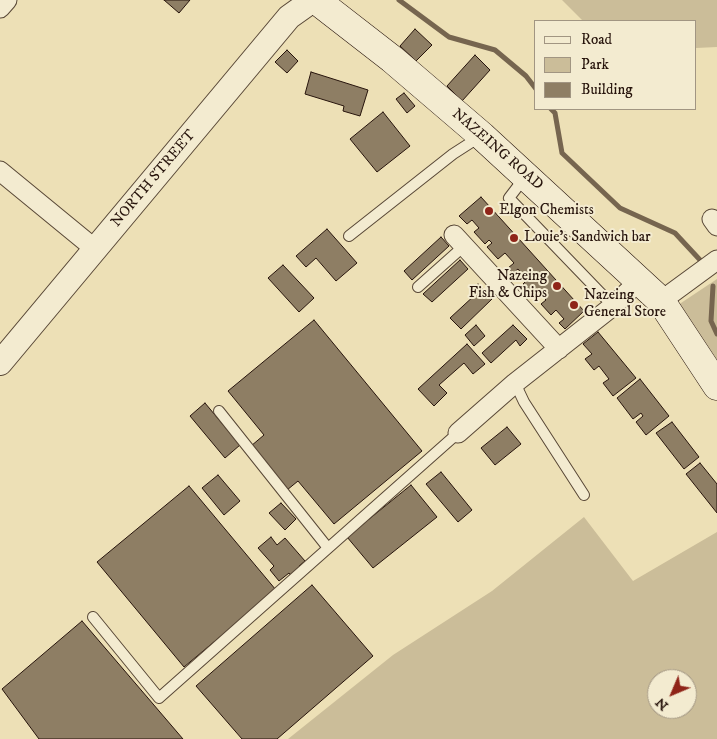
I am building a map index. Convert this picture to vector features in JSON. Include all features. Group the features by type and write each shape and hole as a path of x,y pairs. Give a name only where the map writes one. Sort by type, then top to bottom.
{"main road":[{"name":"NAZEING ROAD","path":"315,0 392,59 482,136 661,301 717,386"}],"street":[{"path":"0,8 7,0"},
{"name":"NORTH STREET","path":"0,363 289,17 315,0"},
{"path":"0,171 95,250"},
{"path":"459,240 559,348"},
{"path":"661,301 717,260"},
{"path":"458,433 515,383 613,306 640,281"}],"lane":[{"path":"349,236 453,154 482,136"},
{"path":"526,176 509,198 613,306"},
{"path":"418,287 459,240"},
{"path":"515,383 524,402 584,495"},
{"path":"219,411 328,548"},
{"path":"93,617 159,698 458,433"}],"green space":[{"path":"562,0 717,0 717,47 697,48 697,20 582,20"},
{"path":"717,279 717,369 678,305"},
{"path":"584,517 633,581 717,532 717,739 288,739 393,655 492,591"}],"building":[{"path":"164,0 190,0 179,13"},
{"path":"415,29 432,45 416,61 400,46"},
{"path":"287,50 298,61 287,73 275,62"},
{"path":"475,55 490,70 462,101 447,86"},
{"path":"311,72 368,90 360,116 343,111 344,106 305,94"},
{"path":"404,93 415,106 407,113 396,99"},
{"path":"383,112 410,146 377,172 350,139"},
{"path":"481,197 584,311 565,329 559,323 564,319 556,310 551,315 541,304 546,300 536,289 532,294 523,284 527,280 518,269 513,273 508,268 514,263 505,253 498,259 487,247 492,243 489,240 485,244 474,232 479,228 472,220 467,224 459,216"},
{"path":"327,229 357,263 336,281 316,258 306,267 296,256"},
{"path":"441,237 449,246 412,280 404,271"},
{"path":"460,260 468,269 432,302 423,294"},
{"path":"283,265 314,298 299,312 268,278"},
{"path":"478,284 492,299 461,329 450,318 476,294 472,290"},
{"path":"314,320 422,451 334,524 298,481 287,490 251,446 264,435 228,391"},
{"path":"476,325 485,336 474,346 465,335"},
{"path":"513,325 527,339 520,346 516,340 491,363 482,353"},
{"path":"598,332 636,378 613,396 603,383 609,379 599,366 594,370 585,359 592,354 583,344"},
{"path":"467,344 485,364 473,374 464,363 439,385 447,393 434,406 418,389"},
{"path":"640,379 669,416 646,435 636,422 643,416 641,413 633,419 617,398"},
{"path":"205,403 240,445 225,458 190,416"},
{"path":"672,422 699,457 684,469 656,433"},
{"path":"507,427 521,444 495,465 481,448"},
{"path":"700,463 717,484 717,513 686,474"},
{"path":"441,472 472,510 458,522 426,484"},
{"path":"218,475 240,501 224,515 202,488"},
{"path":"411,485 437,517 373,568 347,537"},
{"path":"189,486 276,590 184,667 97,562"},
{"path":"281,503 296,519 285,530 269,513"},
{"path":"271,537 277,545 285,538 305,561 299,566 302,569 292,577 289,573 279,581 270,570 274,566 258,548"},
{"path":"312,585 373,656 277,739 242,739 196,686"},
{"path":"82,621 183,739 39,739 2,689"}],"waterway":[{"path":"399,0 449,37 495,50 526,76 534,86"},
{"path":"552,110 555,113 562,153 620,208 675,233 701,261"},
{"path":"713,286 711,321 717,334"}],"place":[{"name":"Elgon Chemists","path":"489,211"},
{"name":"Louie’s Sandwich bar","path":"514,238"},
{"name":"Nazeing Fish & Chips","path":"557,286"},
{"name":"Nazeing General Store","path":"574,305"}]}
